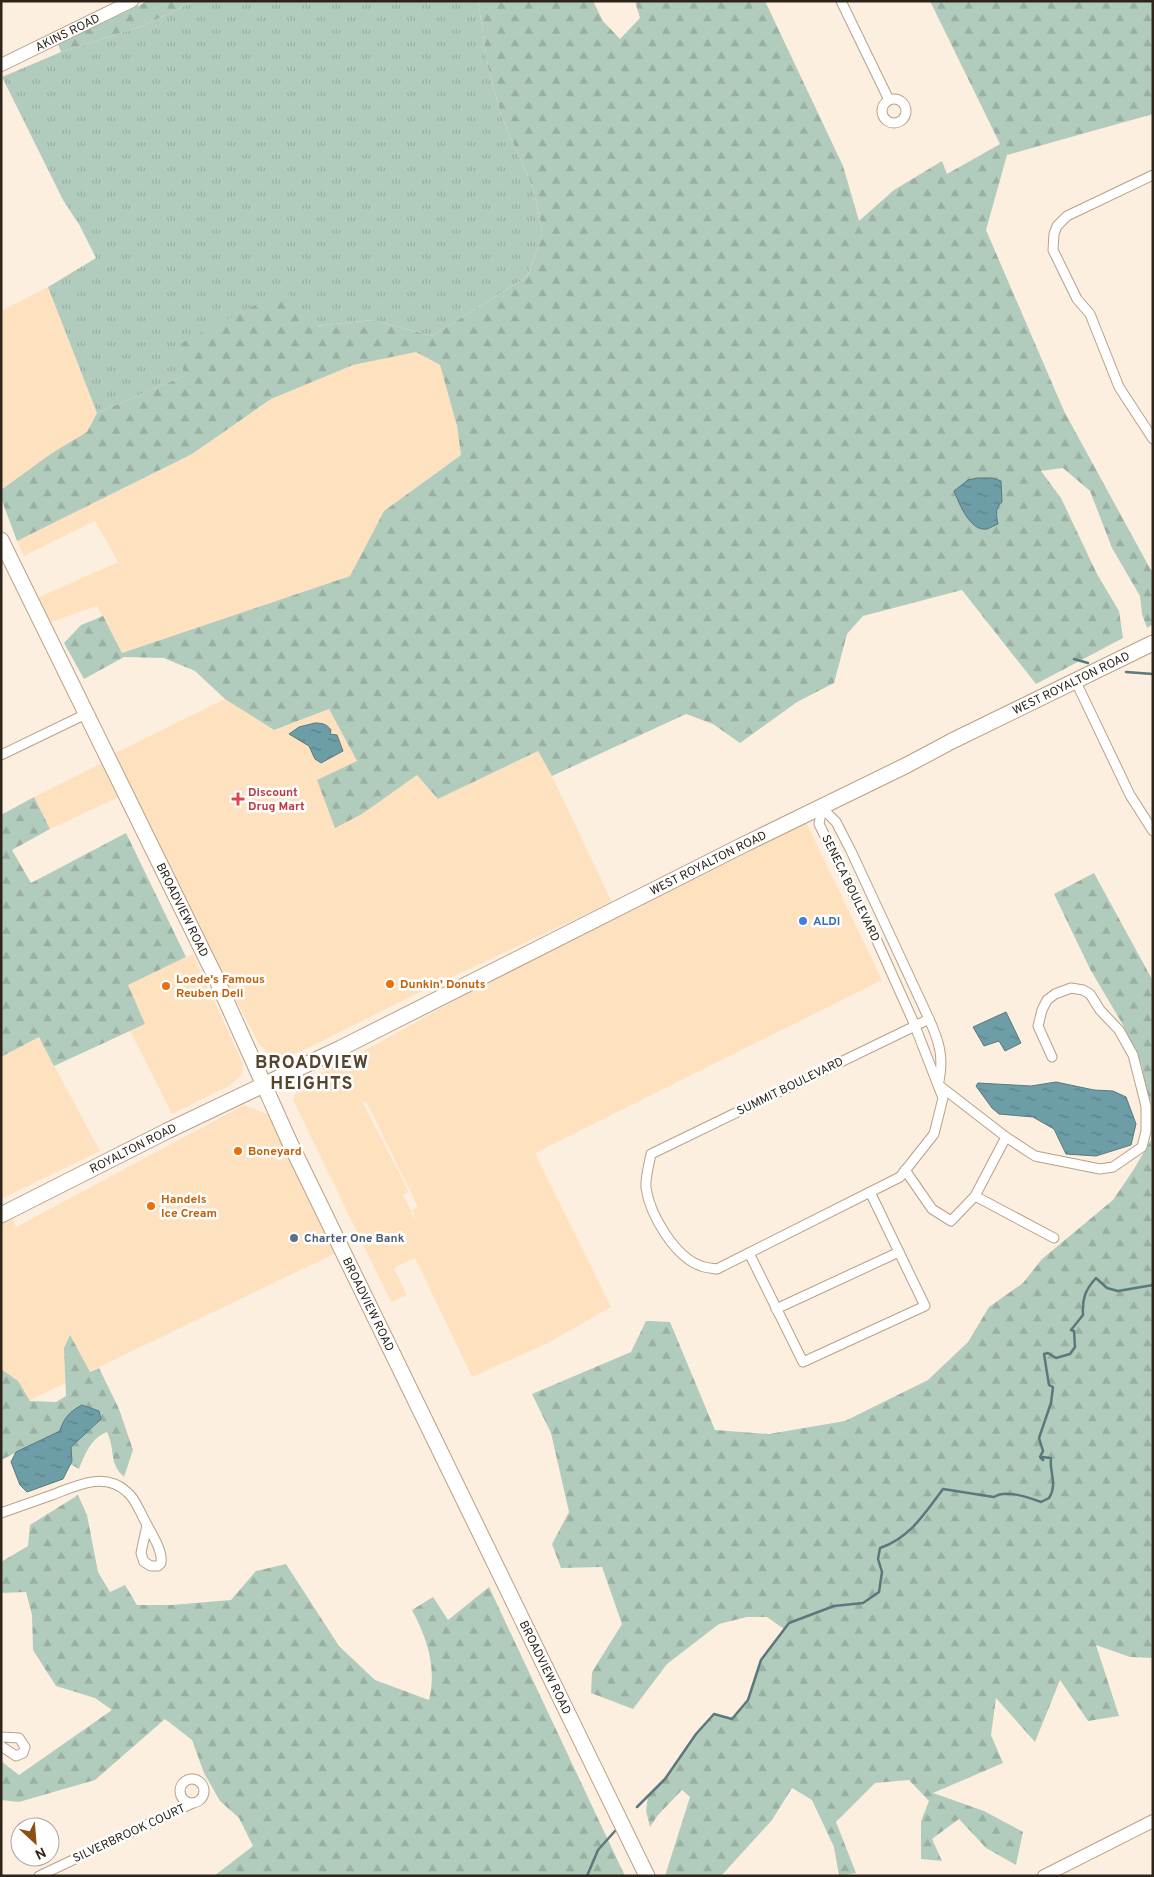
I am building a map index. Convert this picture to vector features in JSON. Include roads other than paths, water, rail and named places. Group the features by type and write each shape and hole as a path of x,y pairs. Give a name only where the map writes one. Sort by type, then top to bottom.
{"main road":[{"name":"BROADVIEW ROAD","path":"1,540 228,1002 290,1142 647,1876"},
{"name":"WEST ROYALTON ROAD","path":"264,1084 743,845 822,808 952,741 1153,643"},
{"name":"ROYALTON ROAD","path":"1,1215 264,1084"}],"street":[{"name":"AKINS ROAD","path":"1,64 132,1"},
{"path":"841,1 889,100"},
{"path":"1153,175 1067,216 1054,234 1053,250 1077,299 1090,314 1120,387 1153,439"},
{"path":"1076,682 1130,795 1153,831"},
{"path":"1,756 86,714"},
{"name":"SENECA BOULEVARD","path":"822,808 836,822 851,851 941,1047 942,1064 939,1084"},
{"name":"SENECA BOULEVARD","path":"716,1269 900,1177 934,1134 943,1098 915,1026 878,943 819,824 822,808"},
{"path":"939,1084 1006,1137 1035,1156 1100,1169 1113,1167 1142,1147 1146,1131 1146,1106 1133,1055 1119,1030 1100,1010 1090,994 1083,990 1071,988 1055,994 1047,1000 1042,1010 1038,1026 1052,1057"},
{"name":"SUMMIT BOULEVARD","path":"716,1269 700,1266 683,1253 658,1225 646,1189 647,1171 651,1154 929,1019"},
{"path":"906,1170 932,1209 951,1220 975,1196 1006,1137"},
{"path":"748,1253 803,1362 924,1306 870,1192"},
{"path":"975,1196 1054,1238"},
{"path":"776,1309 899,1252"},
{"path":"1,1513 78,1484 94,1481 112,1482 128,1492 147,1525"},
{"path":"1,1737 18,1738 25,1747 23,1753 16,1756 1,1746"},
{"name":"SILVERBROOK COURT","path":"39,1876 193,1803"},
{"path":"1044,1876 1153,1821"}],"water":[{"path":"993,478 1001,481 1002,502 997,512 998,524 987,529 981,529 970,521 954,491 968,480"},
{"path":"315,723 326,725 331,730 330,734 337,735 343,751 321,763 315,759 309,746 289,734 299,727"},
{"path":"1006,1012 1021,1043 1005,1051 999,1041 984,1046 973,1027"},
{"path":"1056,1082 1094,1090 1113,1091 1126,1097 1136,1124 1131,1145 1096,1156 1066,1154 1054,1129 1033,1117 999,1114 992,1108 976,1086 978,1083 1031,1086"},
{"path":"82,1405 99,1411 101,1419 71,1447 72,1461 63,1479 27,1492 20,1485 11,1462 16,1452 60,1431 68,1416"}],"waterway":[{"path":"1074,659 1088,663"},
{"path":"1126,672 1153,674"},
{"path":"637,1807 665,1779 696,1734 714,1714 732,1719 748,1700 761,1660 789,1623 834,1606 863,1603 879,1592 882,1572 878,1559 880,1548 891,1544 916,1524 943,1489 994,1497 1011,1494 1041,1502 1049,1498 1053,1488 1051,1458 1042,1457 1043,1460 1040,1457 1043,1451 1039,1438 1051,1403 1053,1387 1049,1385 1044,1354 1048,1353 1056,1358 1070,1354 1075,1347 1074,1331 1071,1330 1083,1315 1085,1295 1096,1278 1107,1288 1118,1291 1153,1285"},
{"path":"587,1876 598,1850 615,1831"}],"place":[{"name":"Discount Drug Mart","path":"238,799"},
{"name":"ALDI","path":"803,921"},
{"name":"Dunkin' Donuts","path":"390,984"},
{"name":"Loede's Famous Reuben Deli","path":"166,986"},
{"name":"Boneyard","path":"238,1151"},
{"name":"Handels Ice Cream","path":"151,1206"},
{"name":"Charter One Bank","path":"294,1238"}],"district":[{"name":"BROADVIEW HEIGHTS","path":"312,1072"}]}
